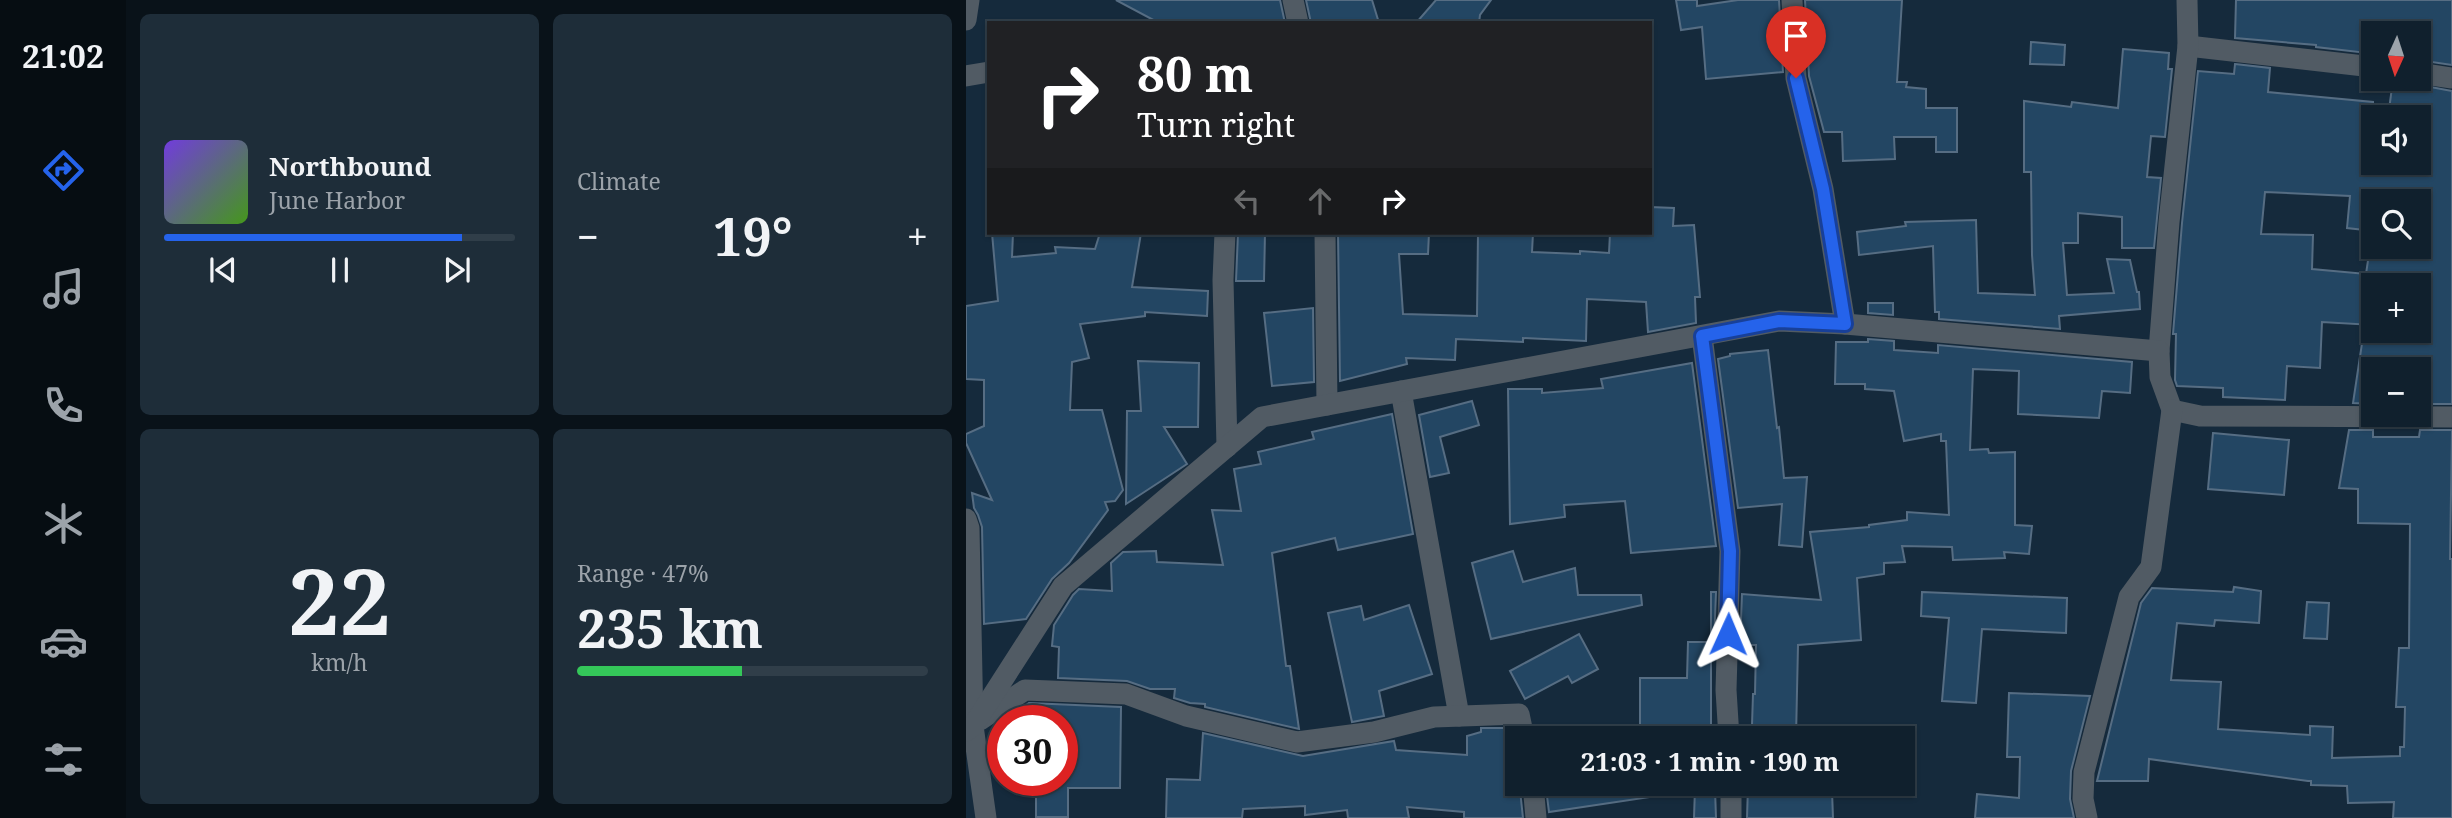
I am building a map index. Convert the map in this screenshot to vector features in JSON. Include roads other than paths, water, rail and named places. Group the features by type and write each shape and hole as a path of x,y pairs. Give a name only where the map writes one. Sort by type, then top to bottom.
{"street":[{"path":"966,20 969,0"},
{"path":"1293,0 1297,21"},
{"path":"1791,0 1796,78 1823,189 1845,324"},
{"path":"2087,818 2083,799 2084,772 2129,597 2151,567 2172,410 2160,377 2160,351 2169,222 2188,47 2187,0"},
{"path":"2188,47 2361,66"},
{"path":"966,76 987,72"},
{"path":"2431,75 2452,78"},
{"path":"1225,235 1223,280 1227,447"},
{"path":"1325,235 1327,405"},
{"path":"969,728 1063,586 1262,417 1779,321 1845,324 2160,351"},
{"path":"1702,336 1730,551 1726,690 1728,726"},
{"path":"1401,391 1459,716"},
{"path":"2172,410 2200,416 2452,417"},
{"path":"966,519 969,528 969,728 986,818"},
{"path":"969,728 1024,690 1126,694 1186,716 1297,742 1374,732 1434,717 1519,714 1522,726"},
{"path":"1533,796 1536,818"},
{"path":"1731,796 1731,818"}]}
